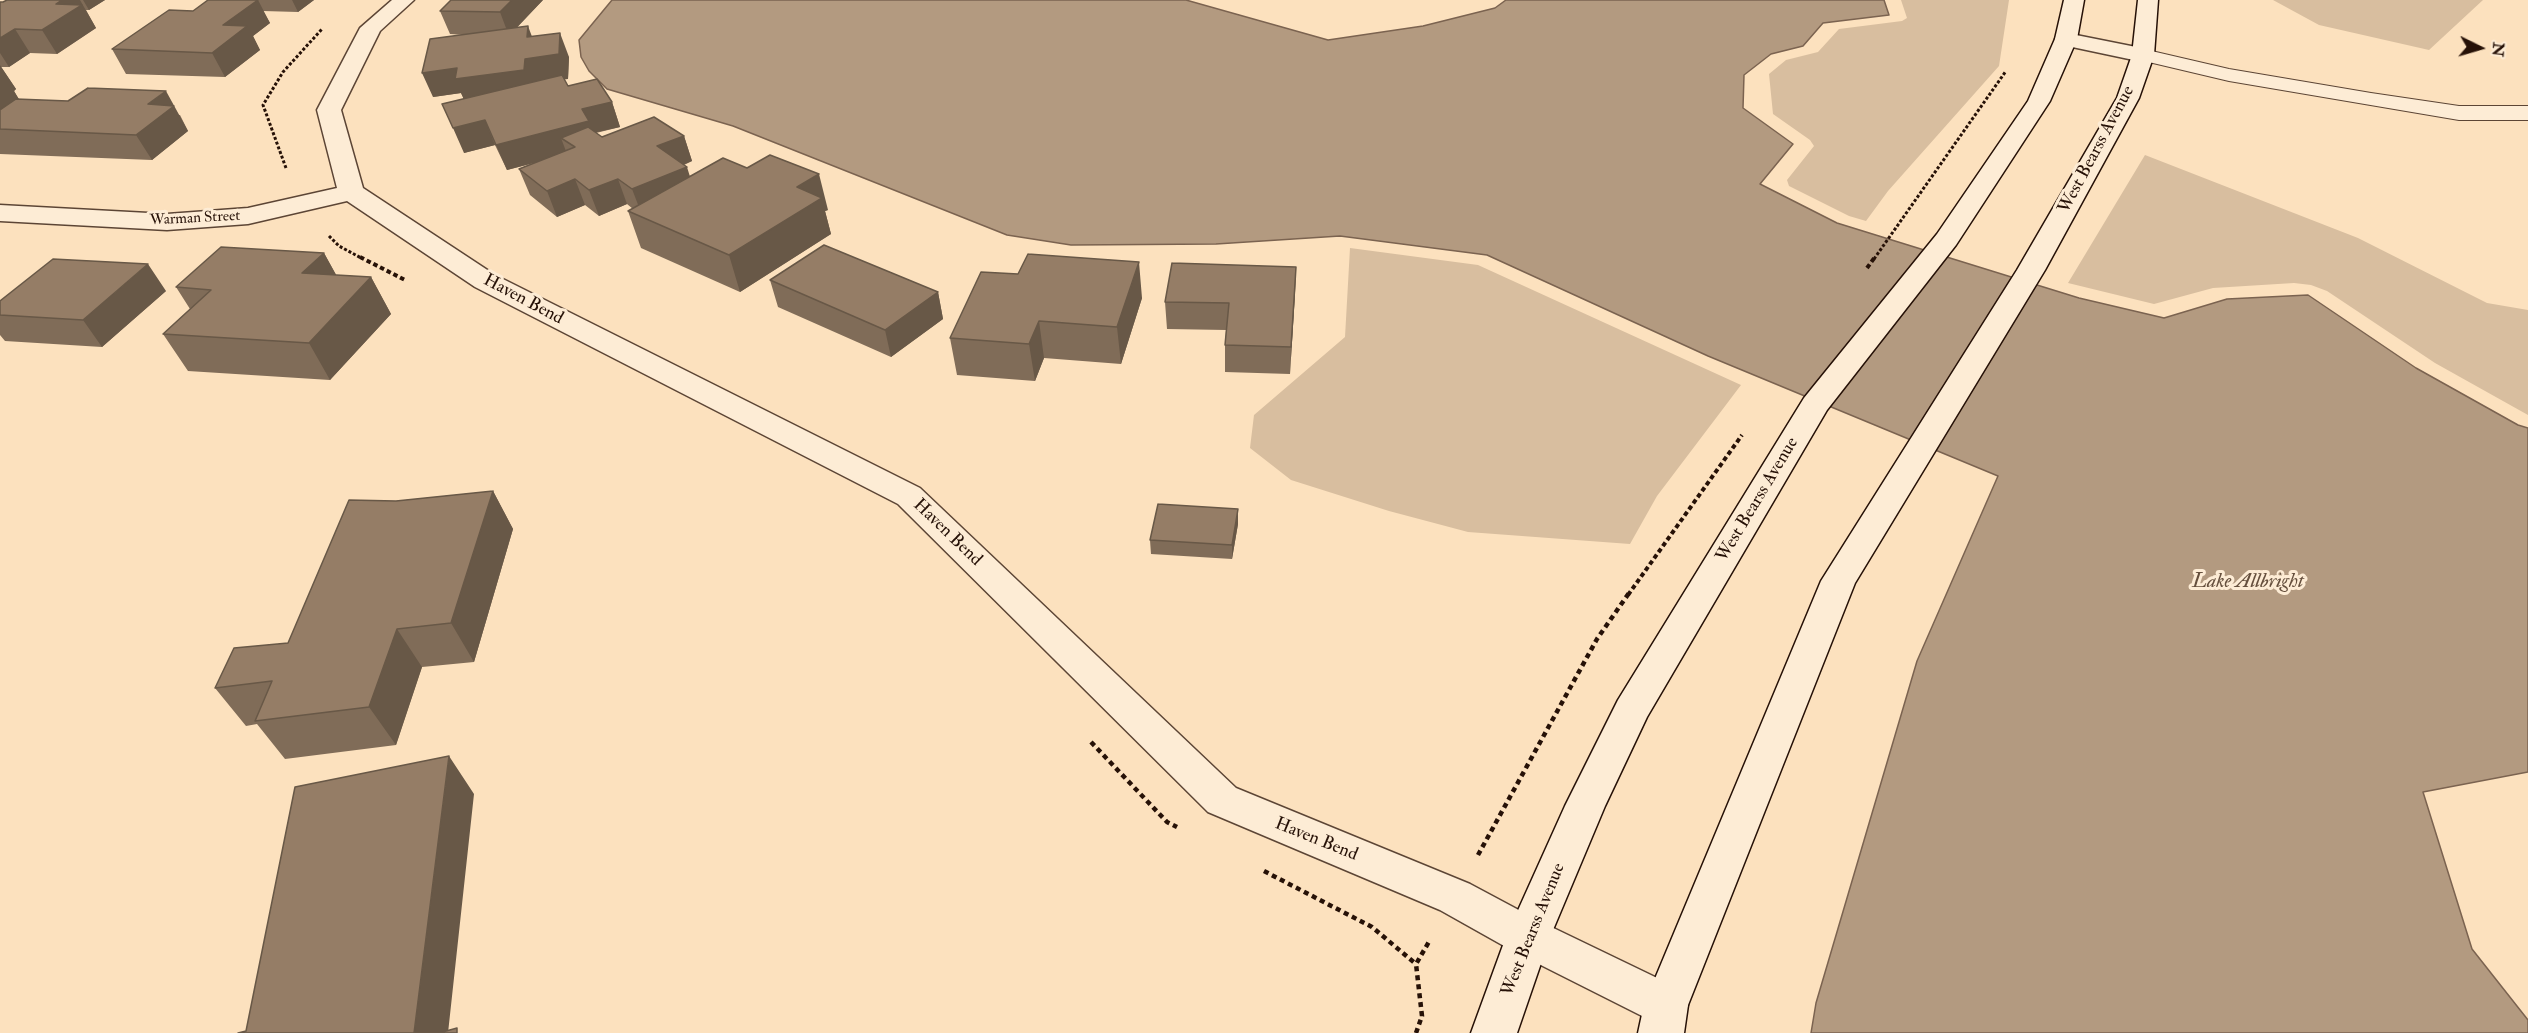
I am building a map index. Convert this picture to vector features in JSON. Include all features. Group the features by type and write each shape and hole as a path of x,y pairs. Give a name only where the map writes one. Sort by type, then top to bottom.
{"main road":[{"path":"351,192 330,110 371,28 404,0"},
{"name":"West Bearss Avenue","path":"1494,1033 1528,937 1585,806 1631,711 1815,405 1947,239 2039,100 2066,39 2074,0"},
{"name":"West Bearss Avenue","path":"1663,1019 1838,581 2031,270 2128,98 2143,55 2148,0"},
{"path":"2066,39 2143,55"},
{"name":"Warman Street","path":"0,213 167,222 248,216 351,192"},
{"name":"Haven Bend","path":"351,192 485,281 909,496 1221,801 1455,897 1528,937 1663,1019"}],"lane":[{"path":"2143,55 2229,75 2371,100 2459,112 2528,113"}],"path":[{"path":"1897,227 2006,71 2010,61"},
{"path":"299,204 339,246 413,284"},
{"path":"1416,1033 1422,1016 1416,964 1597,639 1744,434"},
{"path":"1088,740 1167,822 1187,832"},
{"path":"1258,868 1372,927 1416,964"}],"shaded area":[{"path":"1901,0 2009,0 1999,66 1888,191 1866,221 1849,216 1789,186 1787,180 1814,146 1810,140 1773,114 1769,74 1786,60 1818,52 1839,29 1902,21 1907,18"},
{"path":"2273,0 2483,0 2429,50 2319,25"},
{"path":"2145,155 2358,238 2487,303 2528,310 2528,415 2435,363 2327,291 2311,285 2294,283 2213,288 2154,304 2068,283"},
{"path":"1350,248 1478,265 1741,385 1657,496 1630,544 1468,532 1389,511 1291,480 1250,448 1254,415 1345,337"}],"water":[{"name":"Lake Allbright","path":"612,0 1186,0 1328,40 1423,26 1495,8 1506,0 1884,0 1889,15 1823,23 1803,46 1771,54 1744,75 1743,108 1793,144 1760,184 1837,223 2079,298 2164,318 2227,299 2308,295 2416,368 2518,425 2528,428 2528,772 2423,792 2472,949 2528,1020 2528,1033 1811,1033 1816,1003 1917,661 1998,476 1708,356 1487,255 1340,236 1216,244 1071,245 1007,235 733,126 607,89 589,71 581,57 579,40"}],"building":[{"path":"62,0 56,4 82,5 42,30 15,29 0,38 0,2"},
{"path":"208,0 258,0 223,25 247,26 212,53 112,49 169,10 193,11"},
{"path":"451,0 512,0 500,12 440,11"},
{"path":"528,26 527,37 560,33 559,54 525,59 524,70 455,79 457,68 422,73 430,39"},
{"path":"562,75 568,86 597,79 612,102 582,109 589,121 496,145 485,120 453,128 442,104"},
{"path":"88,88 166,91 148,104 174,106 136,135 0,129 0,110 16,99 68,101"},
{"path":"654,117 684,136 657,146 687,167 632,189 618,179 589,190 575,179 547,191 519,169 575,147 561,138 588,127 602,137"},
{"path":"770,155 819,174 797,187 822,198 729,255 628,211 723,158 747,168"},
{"path":"824,245 938,292 885,330 770,280"},
{"path":"221,247 324,253 302,273 371,277 309,343 163,334 211,290 176,287"},
{"path":"1028,254 1139,262 1117,327 1039,321 1029,344 950,338 981,272 1018,274"},
{"path":"53,259 148,264 83,320 0,315 0,301"},
{"path":"1172,263 1296,267 1291,347 1225,345 1229,303 1165,302"},
{"path":"493,491 451,623 397,629 369,707 255,721 272,681 215,688 234,648 288,643 349,500 396,501"},
{"path":"1158,504 1238,509 1232,545 1150,540"},
{"path":"449,756 414,1033 238,1033 246,1031 295,787"},
{"path":"457,1028 457,1033 439,1033"}]}
